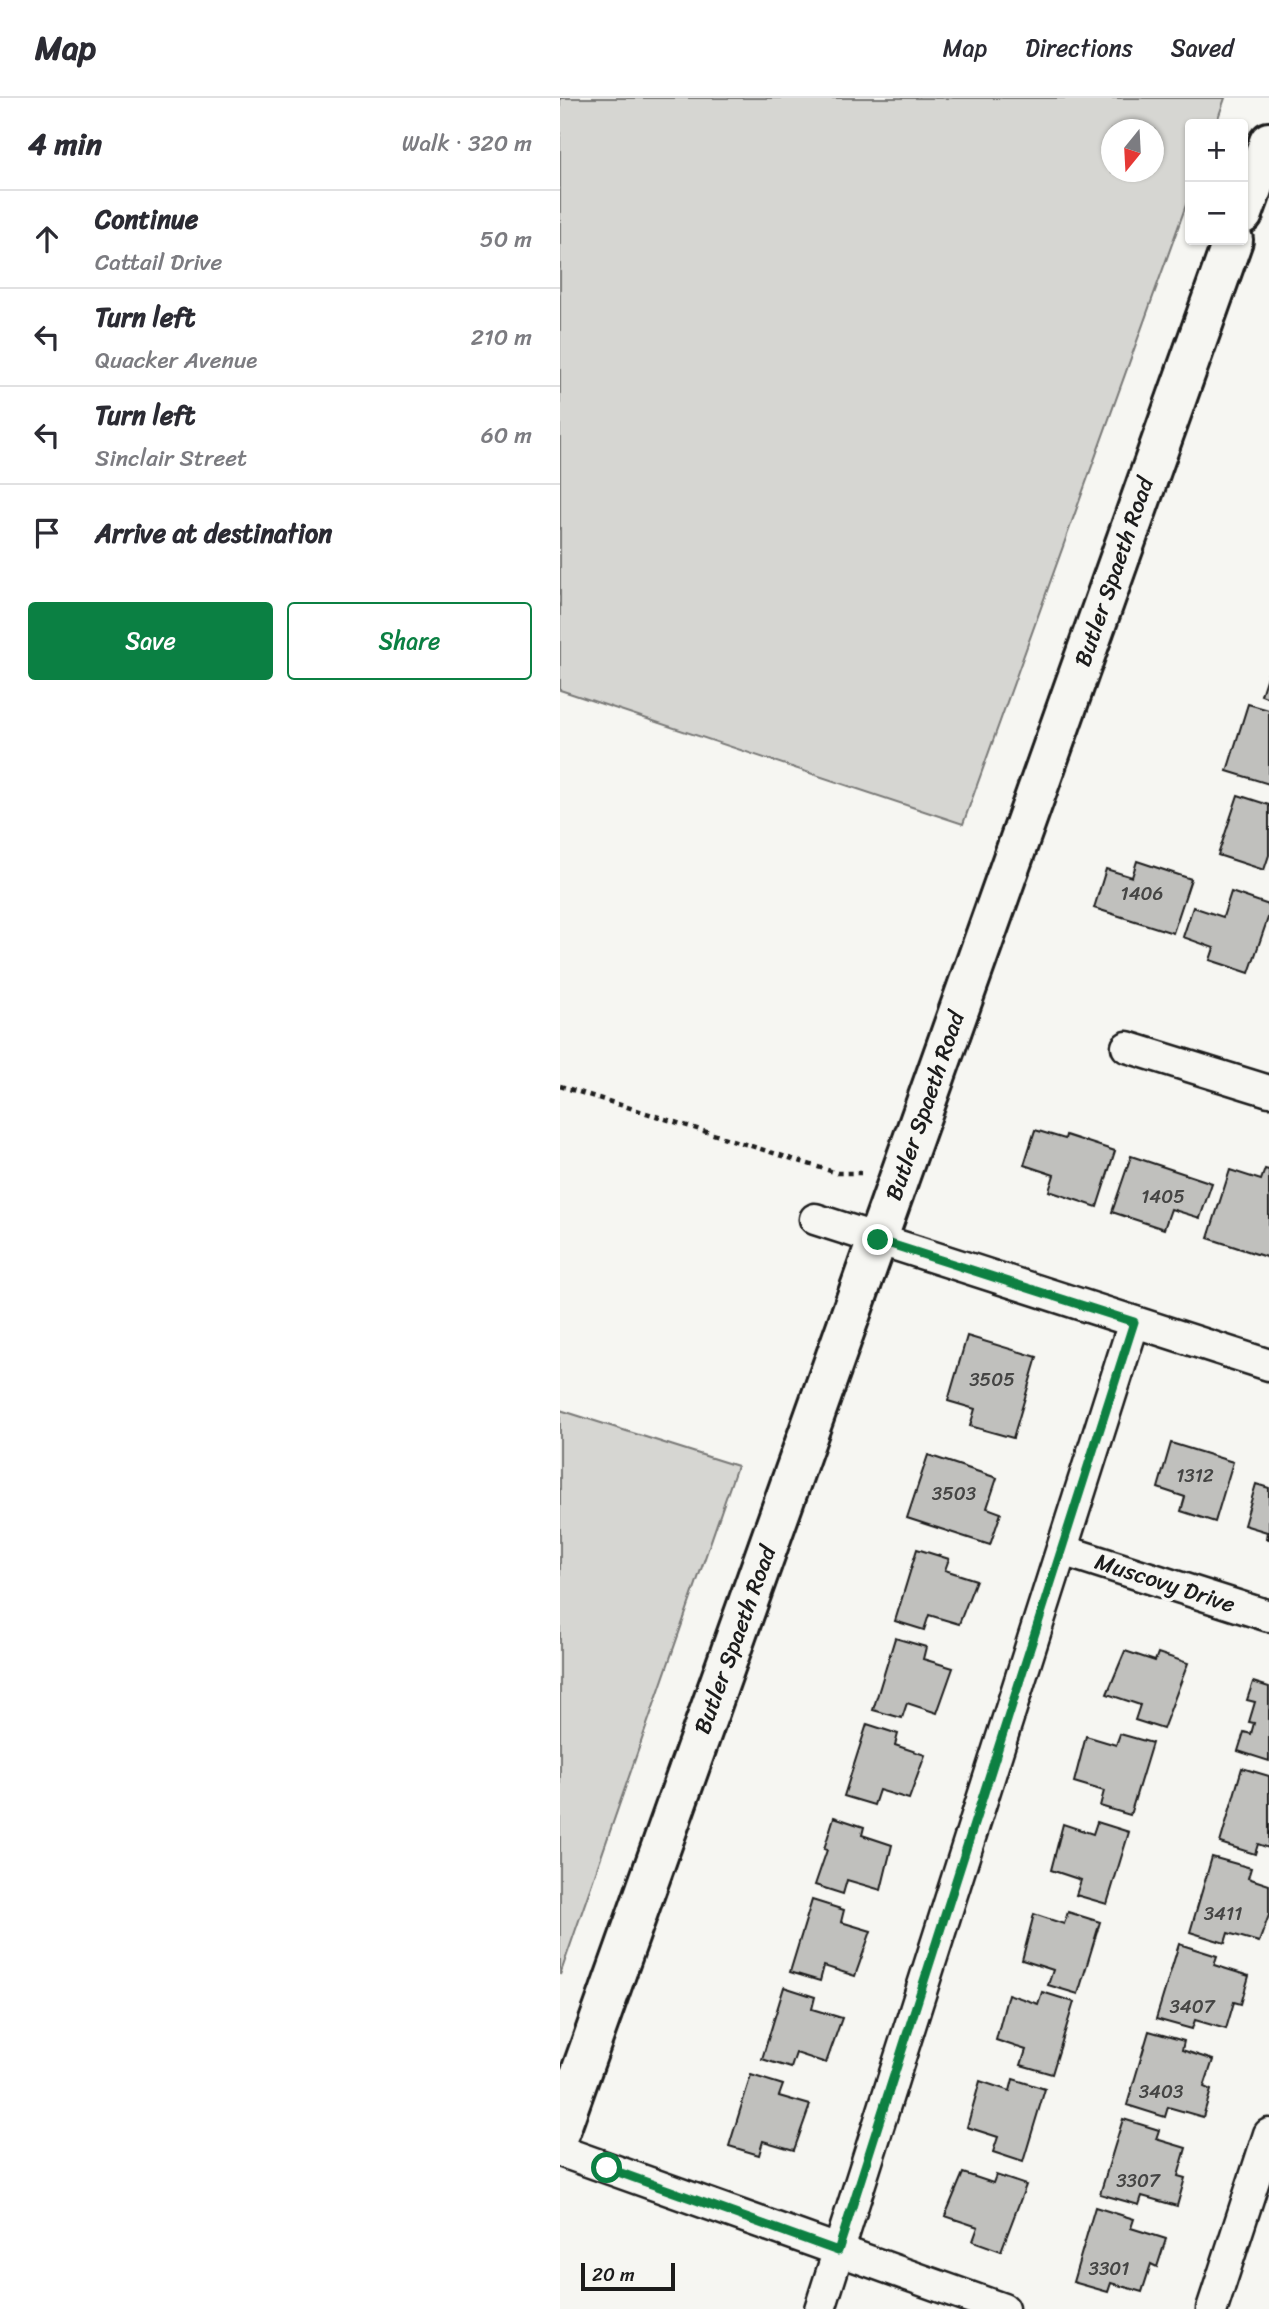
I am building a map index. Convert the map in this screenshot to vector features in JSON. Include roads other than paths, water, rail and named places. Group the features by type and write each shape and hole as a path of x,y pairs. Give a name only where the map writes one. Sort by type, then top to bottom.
{"main road":[{"path":"1248,200 1269,142"},
{"name":"Butler Spaeth Road","path":"560,2131 1231,245"}],"street":[{"path":"1127,1047 1269,1091"},
{"path":"815,1219 1269,1365"},
{"path":"820,2309 1134,1322"},
{"name":"Muscovy Drive","path":"1062,1550 1269,1616"},
{"path":"1212,2309 1269,2134"},
{"path":"560,2151 1003,2309"}]}
